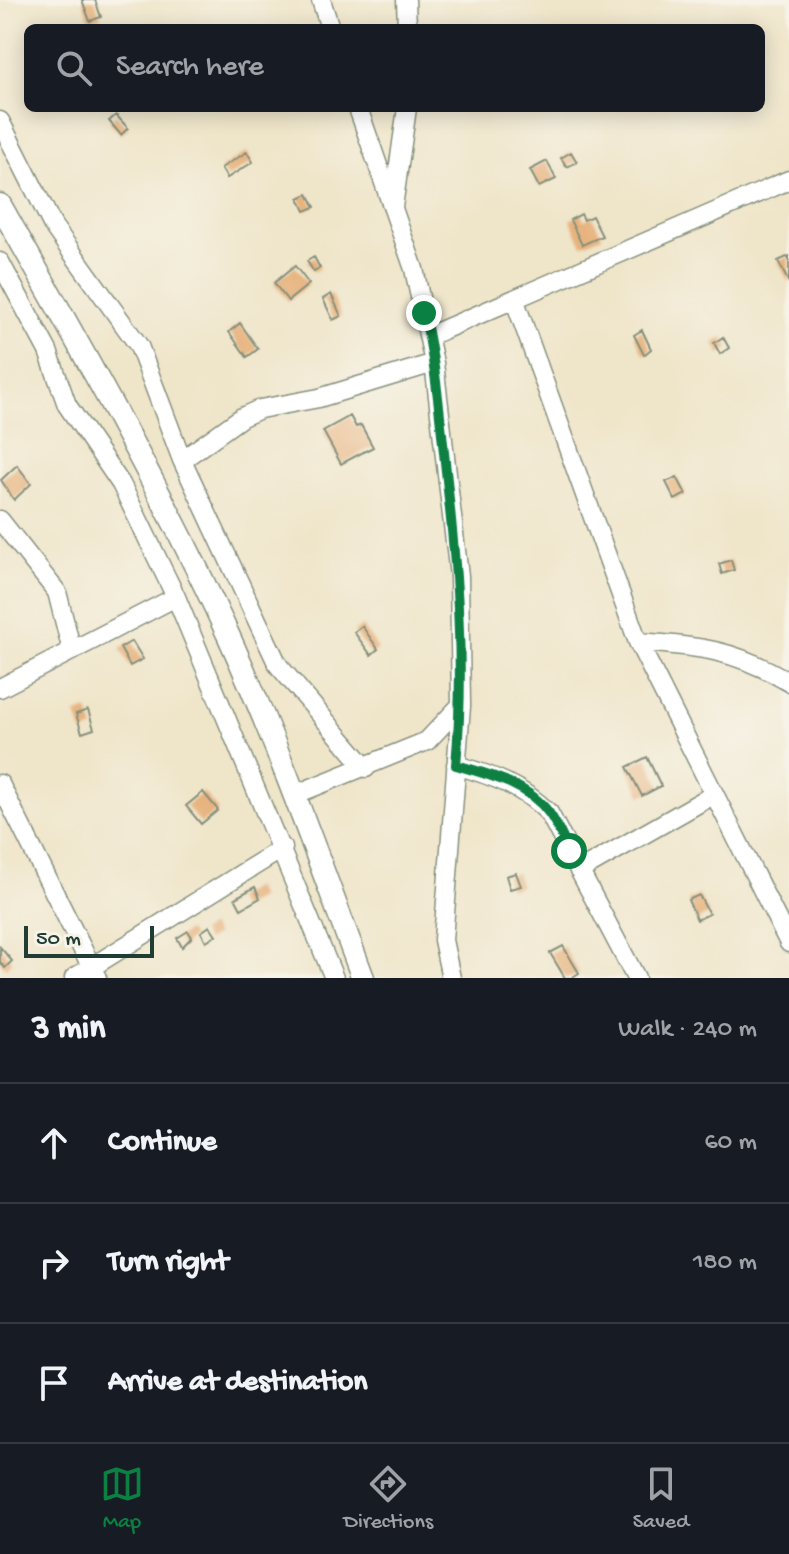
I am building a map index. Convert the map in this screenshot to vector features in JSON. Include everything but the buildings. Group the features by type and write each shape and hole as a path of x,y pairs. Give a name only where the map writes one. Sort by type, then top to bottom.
{"main road":[{"path":"0,205 162,499 230,638 294,795 363,978"}],"street":[{"path":"321,0 329,24"},
{"path":"406,0 407,24"},
{"path":"359,112 414,269 429,336 459,576 461,705 443,940 451,978"},
{"path":"393,210 406,112"},
{"path":"0,121 53,226 139,346 182,460 278,665 366,768"},
{"path":"429,336 789,180"},
{"path":"0,262 48,351 67,405 121,484 176,597 283,848 334,978"},
{"path":"515,301 638,642 789,943"},
{"path":"182,460 242,417 260,409 319,398 434,363"},
{"path":"0,520 51,581 72,651"},
{"path":"0,688 176,597"},
{"path":"638,642 722,651 753,661 789,682"},
{"path":"294,795 427,741 461,705"},
{"path":"456,765 497,777 536,799 549,813 636,978"},
{"path":"0,784 94,972"},
{"path":"579,871 713,795"},
{"path":"74,978 94,972 283,848"}],"route":[{"path":"424,313 434,363 459,576 461,705 456,765 497,777 536,799 549,813 569,851"}]}
